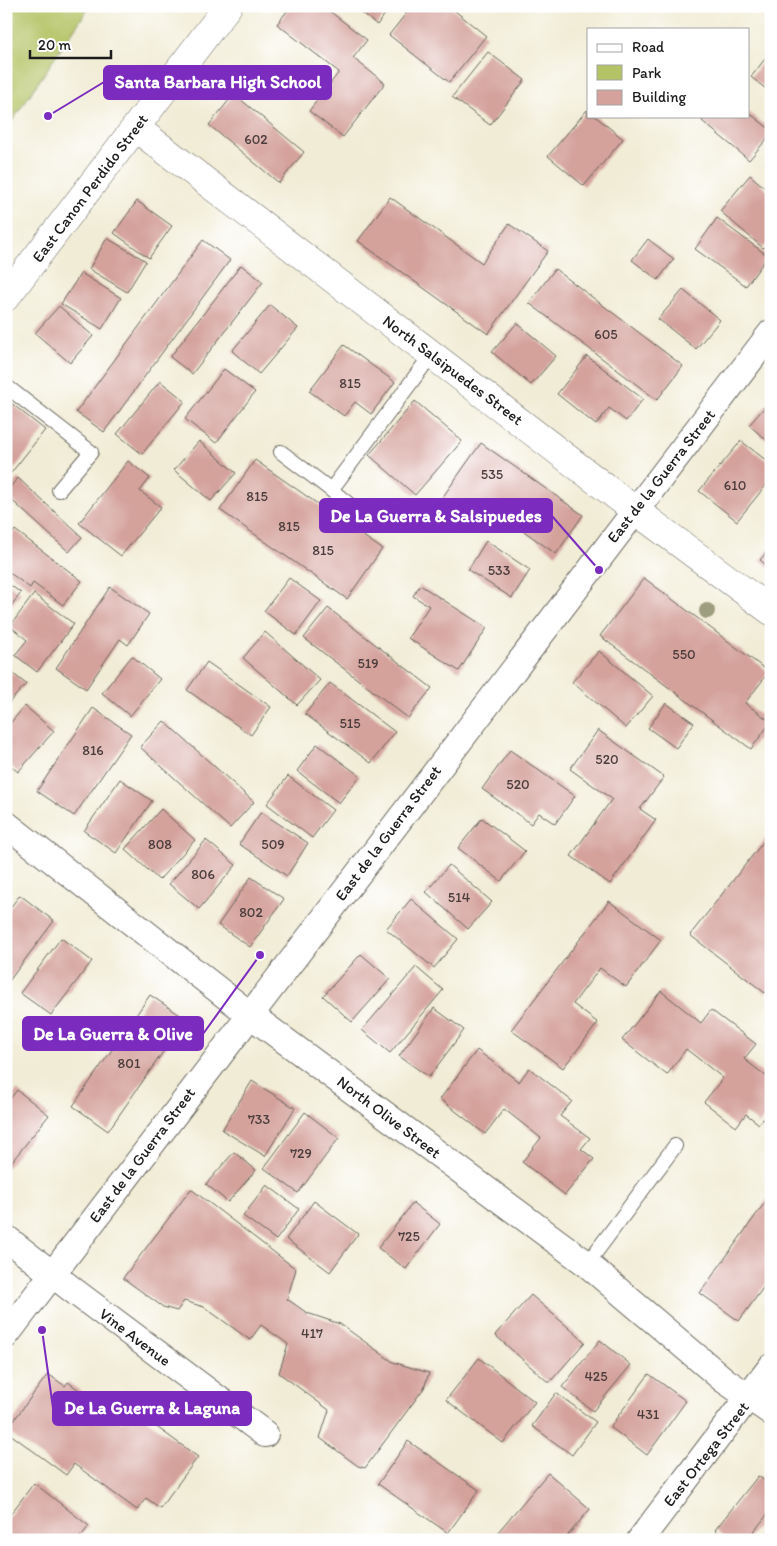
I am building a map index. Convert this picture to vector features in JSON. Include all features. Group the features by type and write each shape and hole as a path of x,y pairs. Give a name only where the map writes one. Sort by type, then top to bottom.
{"street":[{"name":"East Canon Perdido Street","path":"6,297 228,6"},
{"name":"North Salsipuedes Street","path":"136,128 636,511 771,611"},
{"name":"East de la Guerra Street","path":"6,1335 249,1014 771,333"},
{"name":"North Olive Street","path":"6,824 249,1014 587,1264 724,1380 771,1412"},
{"name":"Vine Avenue","path":"6,1238 265,1434"},
{"name":"East Ortega Street","path":"640,1540 771,1367"}],"lane":[{"path":"331,490 432,354"},
{"path":"6,386 91,452 59,490"},
{"path":"281,452 376,526"},
{"path":"587,1264 675,1146"}],"green space":[{"path":"6,6 90,6 6,130"}],"building":[{"path":"291,6 323,6 367,40 353,58 385,83 343,137 309,111 339,72 277,24"},
{"path":"353,6 391,6 377,25"},
{"path":"412,6 449,6 486,36 449,82 389,35"},
{"path":"771,51 771,93 751,77"},
{"path":"488,52 525,80 490,125 452,97"},
{"path":"234,94 304,152 279,183 209,125"},
{"path":"587,110 587,118 597,118 623,139 584,186 548,156"},
{"path":"750,114 771,130 771,134 749,160 702,121 704,118 750,118"},
{"path":"750,175 771,193 771,240 763,248 720,211"},
{"path":"390,197 482,263 509,224 548,251 488,334 358,241"},
{"path":"137,201 172,226 149,258 114,233"},
{"path":"717,218 768,256 746,286 695,249"},
{"path":"107,238 146,261 127,292 89,269"},
{"path":"648,239 674,259 658,280 632,260"},
{"path":"203,240 230,260 104,432 76,412"},
{"path":"241,265 263,282 192,374 170,357"},
{"path":"555,269 683,366 657,400 529,303"},
{"path":"81,273 121,298 102,329 61,304"},
{"path":"683,290 720,320 696,349 658,319"},
{"path":"270,305 298,328 259,374 232,351"},
{"path":"59,306 93,336 70,363 35,333"},
{"path":"517,323 556,356 531,385 492,352"},
{"path":"344,345 395,382 371,414 355,402 344,416 309,391"},
{"path":"587,356 643,399 626,421 609,408 596,425 557,394"},
{"path":"224,369 255,392 216,443 185,419"},
{"path":"160,381 185,401 142,454 117,434"},
{"path":"6,399 45,430 11,473 6,469"},
{"path":"771,400 771,444 749,425"},
{"path":"415,401 462,441 415,495 369,455"},
{"path":"199,441 236,473 211,501 174,470"},
{"path":"741,441 771,464 771,479 737,521 699,491"},
{"path":"481,443 583,515 556,554 497,512 490,522 467,506 457,519 437,505"},
{"path":"255,460 382,549 347,599 220,510"},
{"path":"128,461 150,478 140,491 161,507 121,556 79,523"},
{"path":"18,478 82,537 69,552 6,495 6,492"},
{"path":"15,530 82,581 63,605 33,583 30,588 6,570 6,542"},
{"path":"486,541 530,570 512,598 468,570"},
{"path":"771,547 771,569 760,560"},
{"path":"289,578 321,601 296,635 264,611"},
{"path":"644,578 769,672 745,703 771,722 751,749 600,636"},
{"path":"6,582 21,593 6,612"},
{"path":"420,585 487,628 459,671 408,638 429,606 413,596"},
{"path":"110,587 149,614 128,645 120,639 86,689 56,668"},
{"path":"34,594 74,624 37,672 15,655 27,640 10,626"},
{"path":"328,608 432,688 408,718 304,638"},
{"path":"265,632 320,680 297,705 243,658"},
{"path":"599,651 653,696 626,728 572,682"},
{"path":"132,656 160,679 130,716 102,693"},
{"path":"207,662 271,707 251,735 187,690"},
{"path":"6,668 26,684 6,706"},
{"path":"330,683 395,732 371,763 305,714"},
{"path":"666,703 694,723 676,748 648,728"},
{"path":"25,706 54,731 18,772 6,762 6,728"},
{"path":"93,708 131,734 74,816 37,791"},
{"path":"164,721 254,802 230,828 140,747"},
{"path":"598,730 664,777 640,809 656,820 610,884 571,856 612,799 570,769"},
{"path":"317,744 360,776 339,803 297,771"},
{"path":"510,750 575,796 555,824 539,813 531,824 482,789"},
{"path":"288,776 333,810 312,838 267,804"},
{"path":"120,779 152,801 116,853 84,831"},
{"path":"161,809 195,840 159,880 125,849"},
{"path":"261,812 308,843 287,876 239,844"},
{"path":"482,818 525,851 501,881 458,848"},
{"path":"771,832 771,986 765,993 690,935"},
{"path":"206,840 236,865 199,909 169,884"},
{"path":"449,865 492,902 468,929 426,892"},
{"path":"251,877 284,899 250,947 218,925"},
{"path":"20,895 54,921 6,985 6,913"},
{"path":"411,899 458,939 434,968 386,929"},
{"path":"609,901 661,940 626,987 600,968 573,1004 598,1023 563,1068 511,1030"},
{"path":"61,938 92,961 51,1015 20,993"},
{"path":"361,954 390,979 352,1022 323,996"},
{"path":"416,967 443,990 390,1053 362,1030"},
{"path":"661,991 701,1023 711,1010 756,1044 744,1059 771,1080 771,1109 759,1124 746,1114 736,1127 704,1102 723,1078 686,1049 667,1075 622,1040"},
{"path":"150,995 186,1019 108,1131 73,1106"},
{"path":"434,1008 464,1030 429,1077 399,1056"},
{"path":"477,1050 519,1082 529,1068 572,1101 560,1116 590,1138 581,1149 594,1159 565,1195 522,1162 541,1138 504,1109 485,1134 440,1099"},
{"path":"252,1081 295,1108 265,1156 222,1130"},
{"path":"17,1090 49,1115 6,1169 6,1104"},
{"path":"305,1112 339,1138 298,1193 264,1168"},
{"path":"234,1152 256,1170 228,1202 206,1184"},
{"path":"267,1185 299,1209 276,1240 243,1216"},
{"path":"191,1189 296,1269 287,1299 307,1313 340,1324 393,1362 429,1373 424,1388 365,1468 358,1466 320,1438 329,1410 279,1373 288,1344 261,1325 250,1340 204,1307 184,1301 177,1311 163,1307 123,1278"},
{"path":"771,1194 771,1277 739,1321 700,1293"},
{"path":"314,1201 358,1234 330,1272 286,1239"},
{"path":"413,1203 440,1224 406,1269 378,1248"},
{"path":"531,1295 585,1342 549,1383 495,1335"},
{"path":"600,1340 631,1365 593,1411 562,1387"},
{"path":"479,1358 535,1402 503,1443 446,1400"},
{"path":"48,1374 65,1386 68,1382 122,1422 132,1409 198,1457 160,1508 146,1498 137,1510 74,1464 66,1475 6,1431"},
{"path":"649,1374 686,1401 647,1455 610,1427"},
{"path":"556,1393 596,1422 572,1455 532,1426"},
{"path":"408,1441 479,1490 448,1533 378,1484"},
{"path":"548,1473 590,1509 564,1540 507,1540 498,1532"},
{"path":"758,1476 771,1485 771,1510 747,1540 727,1540 715,1530"},
{"path":"34,1483 89,1526 78,1540 6,1540 6,1520"}],"place":[{"name":"Santa Barbara High School","path":"48,116"},
{"name":"De La Guerra & Salsipuedes","path":"599,570"},
{"name":"De La Guerra & Olive","path":"260,955"},
{"name":"De La Guerra & Laguna","path":"42,1330"}]}
